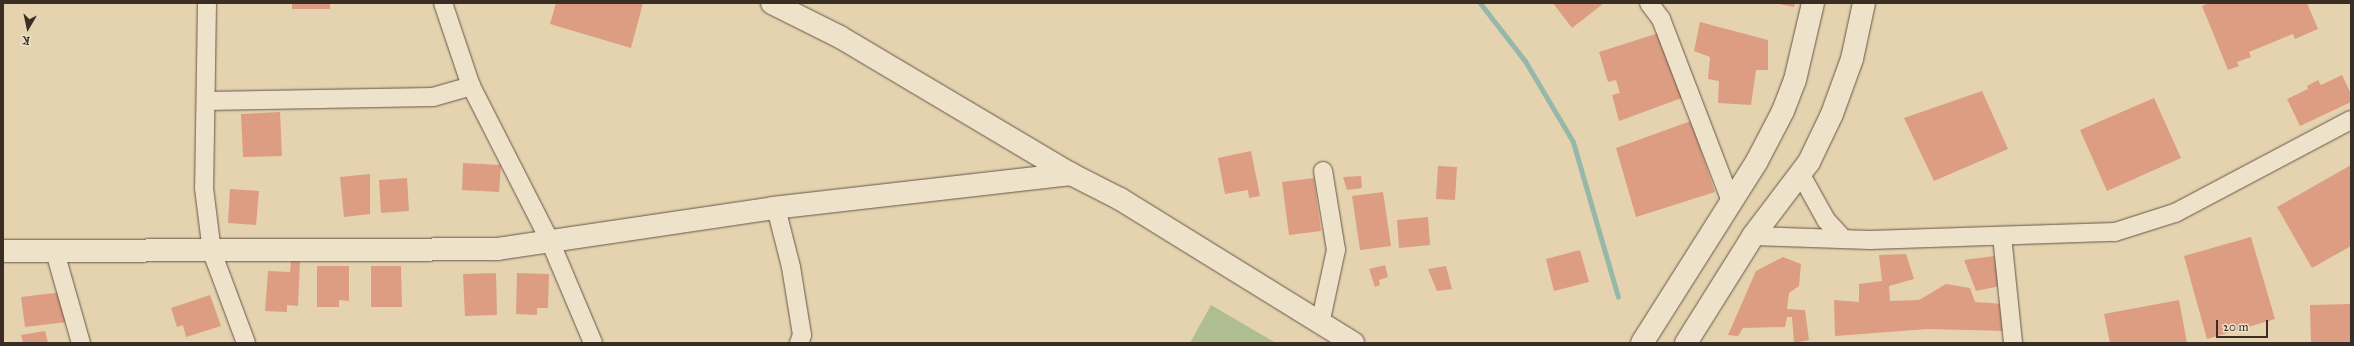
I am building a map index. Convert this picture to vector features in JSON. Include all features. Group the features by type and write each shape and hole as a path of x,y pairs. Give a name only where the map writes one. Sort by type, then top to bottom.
{"main road":[{"path":"772,3 840,37 1071,174 1120,199 1353,343"},
{"path":"1642,343 1757,161 1783,111 1795,80 1813,3"},
{"path":"1686,343 1753,236 1809,162 1832,114 1852,59 1864,3"},
{"path":"3,251 212,252 498,249 776,208 1071,174"}],"street":[{"path":"207,3 204,188 212,252 246,343"},
{"path":"443,3 471,86 550,241 593,343"},
{"path":"1649,3 1664,11 1731,200"},
{"path":"206,101 433,98 471,86"},
{"path":"1753,236 1844,239 2115,232 2175,213 2351,120"},
{"path":"1320,324 1336,250 1323,171"},
{"path":"1800,173 1826,220 1844,239"},
{"path":"776,208 791,267 802,335 799,343"},
{"path":"2002,236 2014,343"},
{"path":"55,252 81,343"}],"green space":[{"path":"1211,305 1276,343 1190,343"}],"building":[{"path":"292,3 330,3 330,9 292,9"},
{"path":"556,3 643,3 631,48 550,24"},
{"path":"1553,3 1604,3 1572,28"},
{"path":"1775,3 1795,3 1794,7"},
{"path":"2209,3 2307,3 2318,29 2295,39 2293,34 2249,52 2251,57 2237,62 2239,66 2228,70 2202,6"},
{"path":"1700,22 1768,40 1768,70 1756,70 1751,105 1718,103 1719,81 1708,79 1710,57 1694,51"},
{"path":"1665,31 1690,95 1619,121 1612,95 1620,93 1616,80 1608,82 1599,52"},
{"path":"2342,75 2351,94 2351,102 2300,126 2287,99 2308,89 2307,86 2318,80 2321,85"},
{"path":"1982,91 2008,149 1934,181 1904,118"},
{"path":"2154,98 2181,158 2107,191 2080,130"},
{"path":"280,112 282,156 243,157 241,114"},
{"path":"1691,121 1715,192 1636,217 1616,148"},
{"path":"1251,151 1260,196 1249,198 1248,190 1225,194 1218,158"},
{"path":"463,163 501,165 499,192 462,190"},
{"path":"2351,165 2351,246 2312,268 2277,207"},
{"path":"1438,166 1457,167 1455,200 1436,199"},
{"path":"370,174 370,214 344,217 340,177"},
{"path":"1361,176 1362,188 1347,190 1343,177"},
{"path":"407,178 409,211 381,213 379,180"},
{"path":"1314,178 1321,231 1289,235 1282,182"},
{"path":"230,189 259,191 256,225 228,223"},
{"path":"1383,192 1391,246 1360,250 1352,196"},
{"path":"1428,217 1430,245 1399,248 1397,220"},
{"path":"2251,237 2275,319 2207,339 2184,256"},
{"path":"1580,250 1589,282 1554,291 1546,259"},
{"path":"1906,254 1914,279 1889,286 1890,301 1919,300 1946,284 1970,288 1975,302 2004,304 2006,331 1928,329 1835,336 1834,300 1859,302 1859,284 1882,281 1879,255"},
{"path":"1994,256 2000,286 1976,291 1964,260"},
{"path":"1783,257 1801,264 1799,286 1789,293 1787,309 1805,310 1809,340 1794,343 1792,317 1787,317 1785,327 1743,328 1738,336 1728,335 1756,271"},
{"path":"291,261 300,261 298,306 287,305 287,312 265,311 268,271 290,272"},
{"path":"1385,265 1388,277 1379,280 1380,285 1375,287 1369,269"},
{"path":"317,266 349,266 349,301 339,300 339,307 317,307"},
{"path":"371,266 401,266 402,307 371,307"},
{"path":"1446,266 1452,289 1437,291 1428,269"},
{"path":"496,273 497,315 465,316 463,274"},
{"path":"517,273 549,274 548,308 537,308 537,315 516,314"},
{"path":"63,292 67,322 25,327 21,297"},
{"path":"210,295 221,326 186,337 183,325 177,327 171,308"},
{"path":"2179,300 2187,343 2110,343 2104,314"},
{"path":"2351,304 2351,343 2311,343 2310,305"},
{"path":"45,331 48,343 23,343 21,335"}],"waterway":[{"path":"1480,3 1525,61 1573,142 1618,297"}]}
